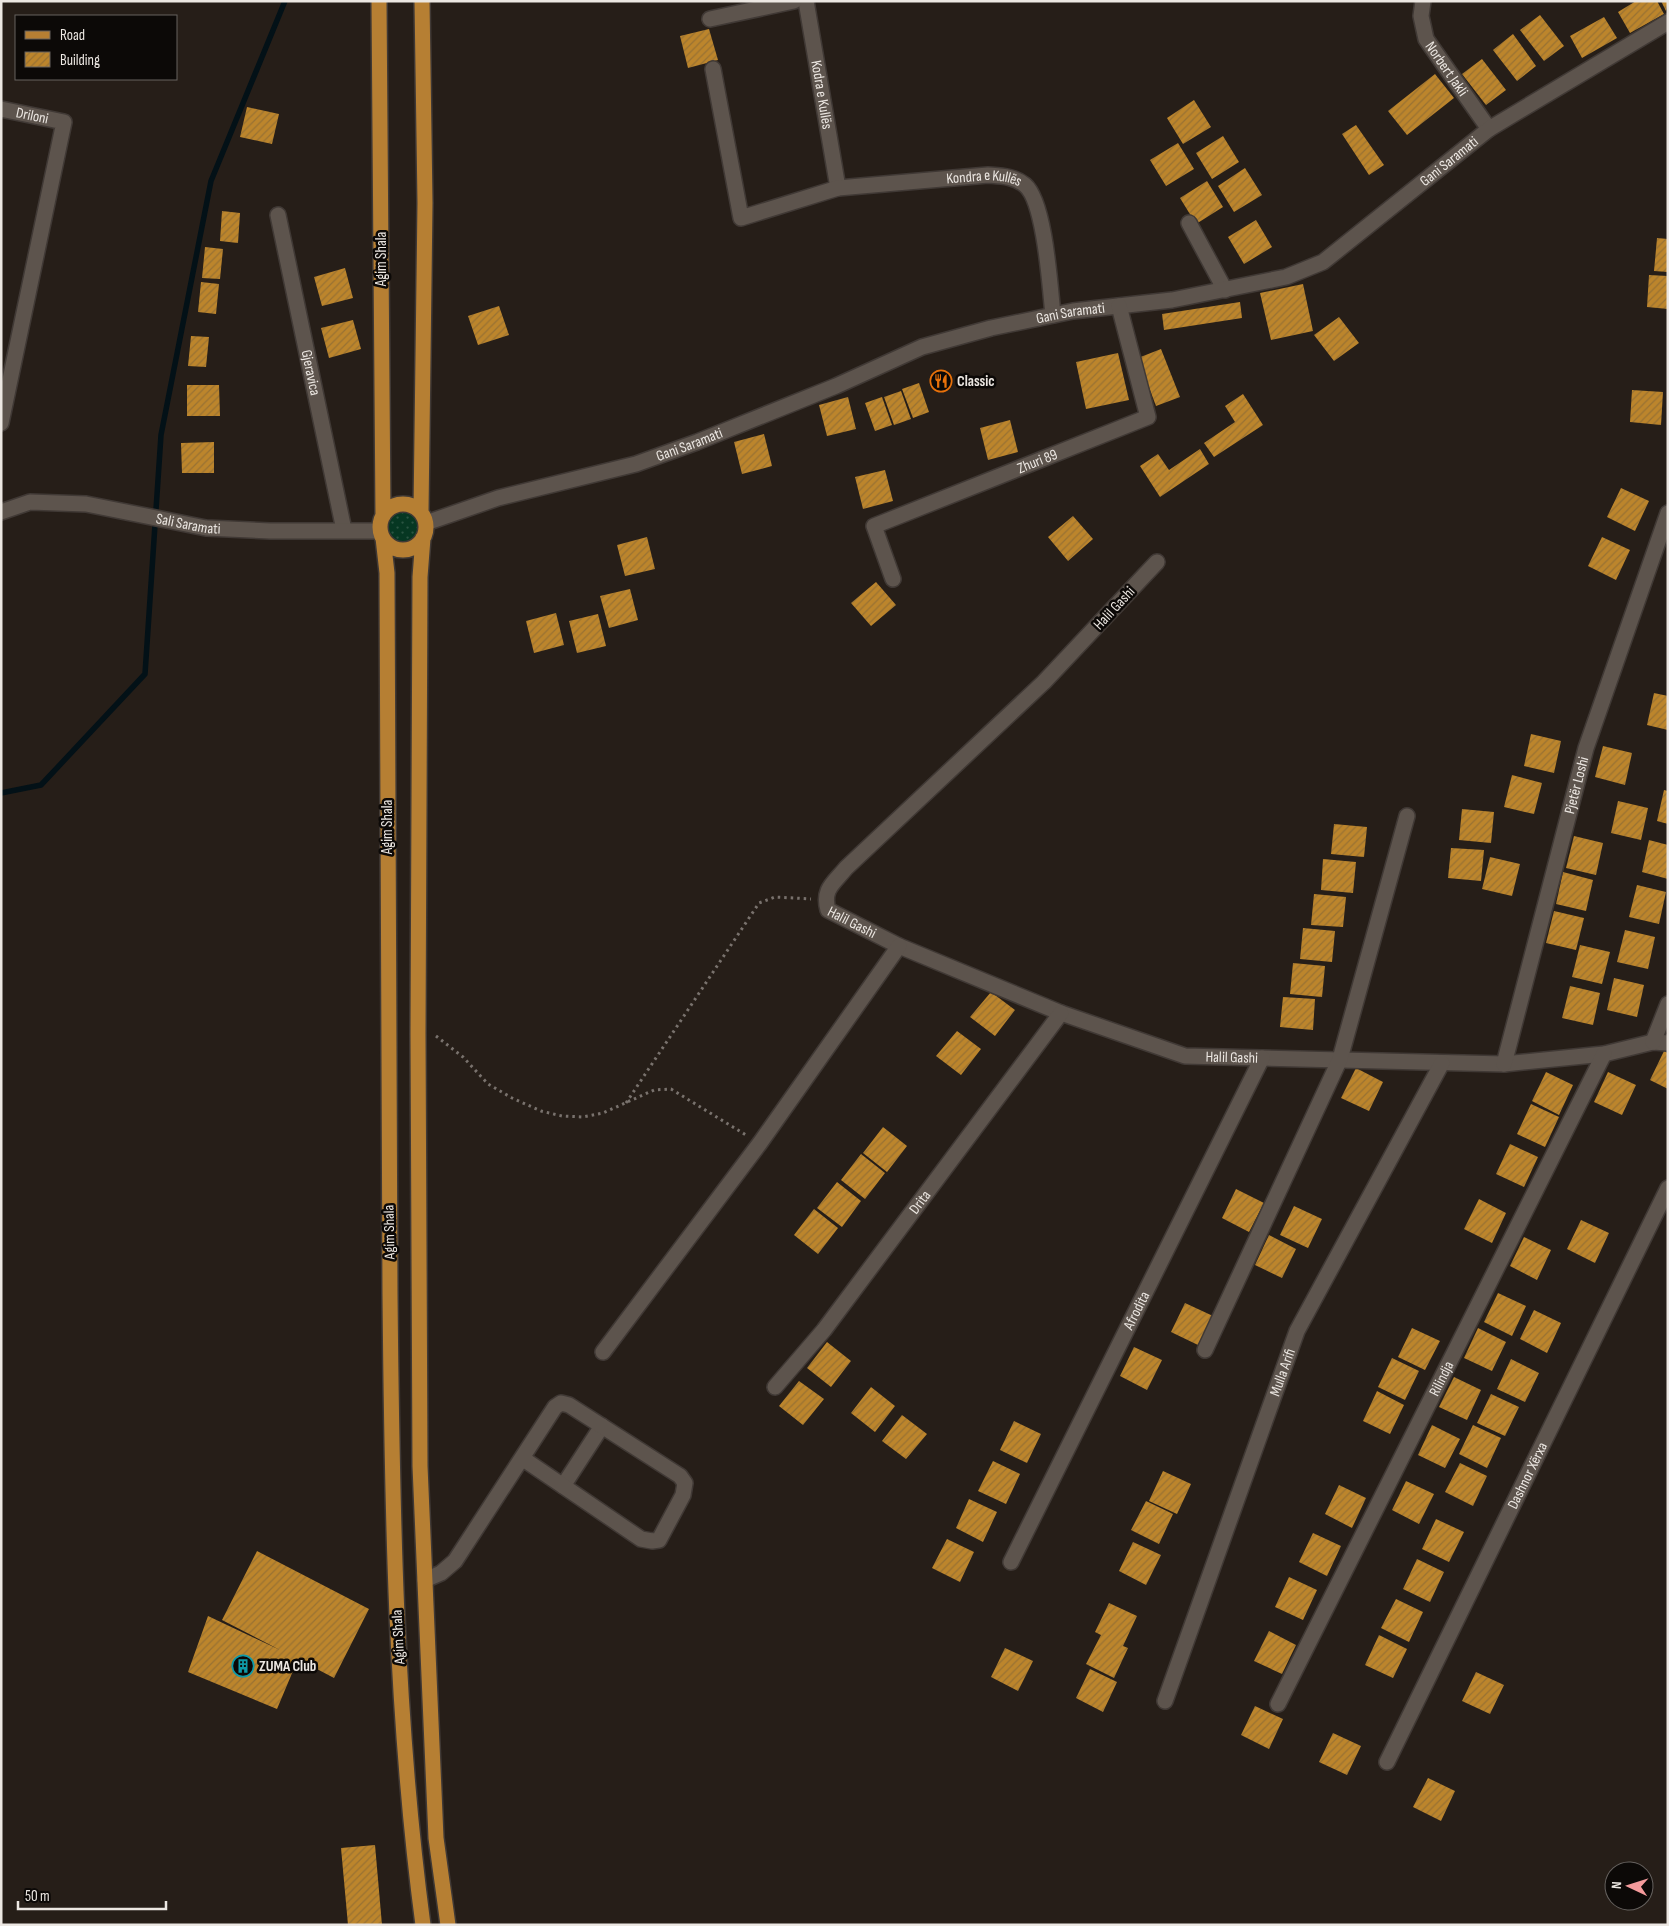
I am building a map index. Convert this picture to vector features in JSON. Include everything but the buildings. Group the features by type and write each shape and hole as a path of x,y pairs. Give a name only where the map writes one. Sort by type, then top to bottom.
{"main road":[{"name":"Agim Shala","path":"379,1 382,528 386,573 388,1107 392,1464 400,1664 412,1840 423,1925"},
{"name":"Agim Shala","path":"422,1 425,203 423,538 420,587 418,1034 420,1466 436,1838 448,1925"},
{"path":"423,517 415,507 400,503 393,506 382,528 394,548 401,550 416,546 423,538"}],"street":[{"path":"710,19 794,1"},
{"name":"Kodra e Kullës","path":"806,1 838,188"},
{"name":"Norbert Jakli","path":"1423,1 1421,16 1426,39 1489,129"},
{"name":"Gani Saramati","path":"423,517 636,464 697,442 836,386 922,347 991,328 1073,311 1172,300 1286,277 1323,262 1489,129 1668,22"},
{"name":"Kondra e Kullës","path":"713,69 741,218 838,188 988,175 1009,176 1026,185 1038,209 1048,268 1053,315"},
{"name":"Driloni","path":"1,109 64,122 1,423"},
{"name":"Gjeravica","path":"278,215 344,530"},
{"path":"1189,223 1225,290"},
{"name":"Zhuri 89","path":"893,579 874,526 1148,417 1119,306"},
{"name":"Sali Saramati","path":"1,512 30,502 86,504 174,522 215,528 270,531 382,528"},
{"name":"Pjetër Loshi","path":"1504,1064 1586,748 1668,513"},
{"name":"Halil Gashi","path":"1156,562 1044,682 846,868 827,890 825,900 828,910 899,946 1061,1013 1185,1056 1504,1064 1604,1054 1660,1042"},
{"path":"1204,1350 1340,1059 1407,816"},
{"path":"603,1352 760,1143 899,946"},
{"path":"1660,1042 1668,1004"},
{"name":"Drita","path":"775,1387 824,1330 1061,1013"},
{"name":"Rilindja","path":"1278,1704 1604,1054"},
{"name":"Afrodita","path":"1012,1562 1262,1058"},
{"name":"Mulla Arifi","path":"1166,1702 1297,1331 1442,1063"},
{"name":"Dashnor Xërxa","path":"1387,1762 1668,1188"},
{"path":"425,1580 441,1574 456,1561 554,1407 561,1403 569,1405 680,1476 685,1483 683,1495 659,1540 652,1541 641,1538 522,1458"},
{"path":"562,1486 602,1426"}],"path":[{"path":"626,1104 759,903 775,897 825,900"},
{"path":"418,1034 435,1036 463,1057 488,1084 512,1098 541,1111 562,1116 583,1117 626,1104 654,1090 671,1089 760,1143"}],"green space":[{"path":"403,509 410,510 415,514 419,519 419,533 415,538 410,542 403,543 396,542 391,538 387,533 386,526 387,519 391,514 396,510"}],"waterway":[{"path":"1,793 41,785 145,674 161,435 211,181 285,1"}],"place":[{"name":"Classic","path":"941,381"},
{"name":"ZUMA Club","path":"243,1666"}]}
